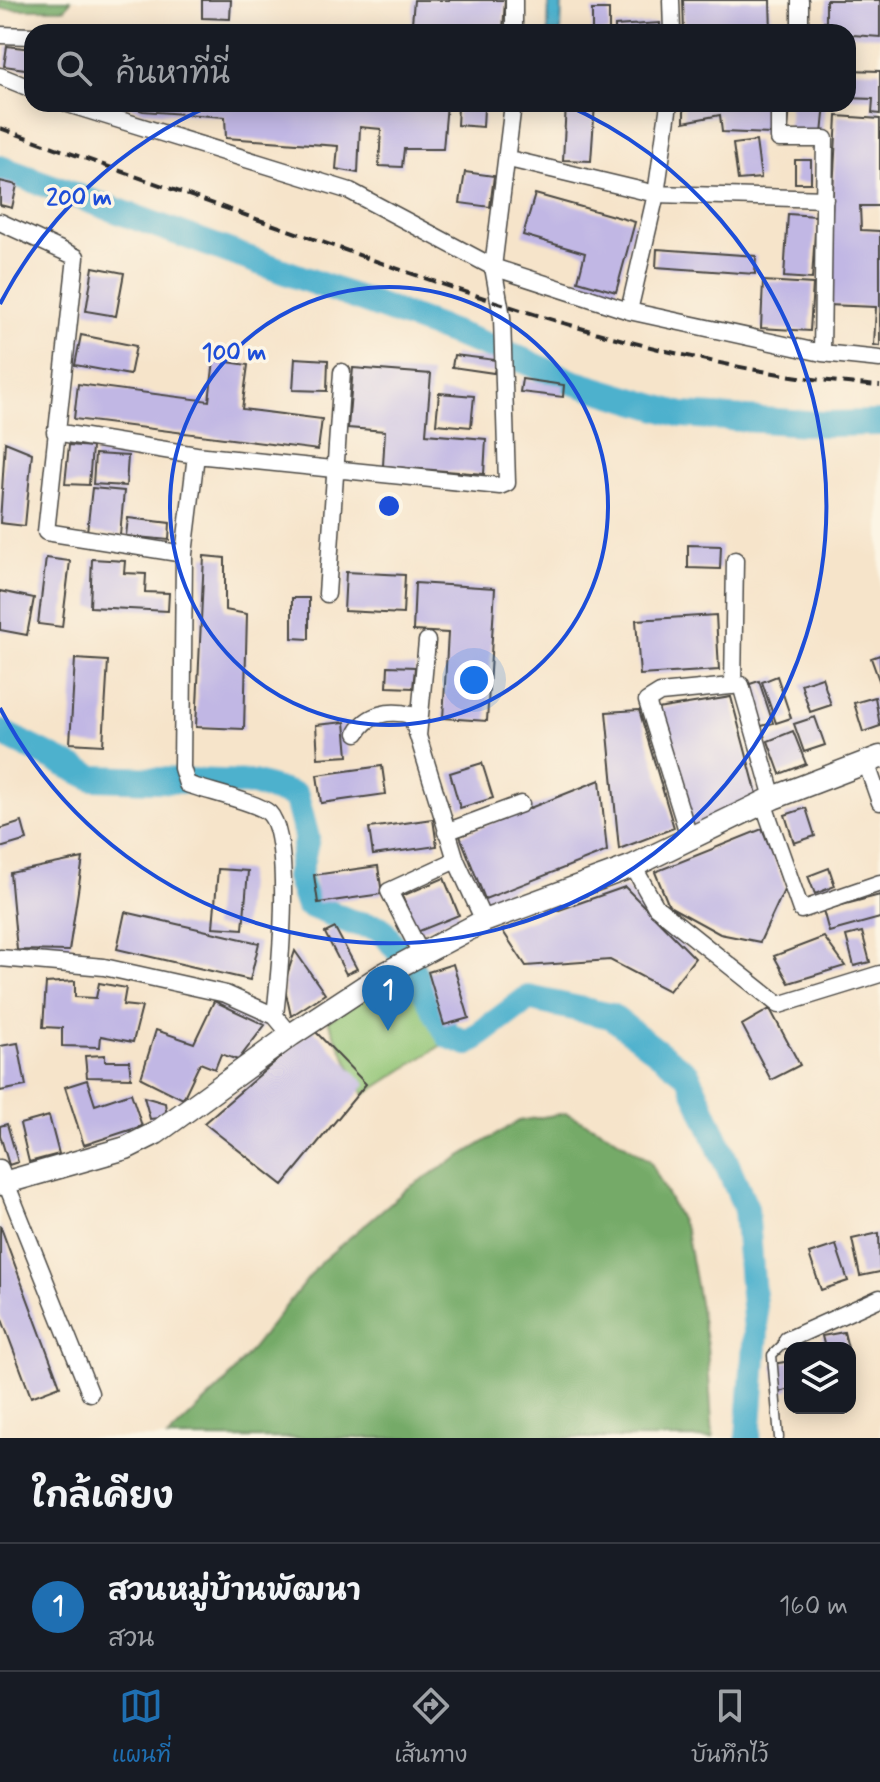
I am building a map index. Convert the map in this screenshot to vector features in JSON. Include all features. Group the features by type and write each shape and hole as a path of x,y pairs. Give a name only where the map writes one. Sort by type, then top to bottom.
{"street":[{"path":"514,0 514,24"},
{"path":"671,0 672,24"},
{"path":"800,0 800,24"},
{"path":"0,35 24,36"},
{"path":"0,76 24,86"},
{"path":"94,112 350,191 493,267 629,311 822,353 880,359"},
{"path":"55,432 196,455 337,471 491,488 507,483 502,317 493,267 509,159 512,112"},
{"path":"629,311 656,194 668,112"},
{"path":"779,112 779,139 825,139 822,353"},
{"path":"509,159 656,194 825,199"},
{"path":"0,222 76,257 46,532 184,554"},
{"path":"327,594 342,372"},
{"path":"196,455 184,554 185,778 269,813 279,832 283,934 275,1016"},
{"path":"733,686 735,560"},
{"path":"418,736 427,641"},
{"path":"689,837 647,701 660,693 741,685 769,802 801,910 880,883"},
{"path":"357,733 373,717 399,712 411,715 446,832 484,921"},
{"path":"90,1393 1,1178 126,1148 156,1133 291,1035 384,974 484,921 633,866 689,837 873,760 880,802"},
{"path":"446,832 521,804"},
{"path":"419,955 389,891 456,860"},
{"path":"633,866 656,907 779,1005 880,974"},
{"path":"0,958 104,967 226,994 275,1016 291,1035"},
{"path":"787,1340 880,1298"}],"lane":[{"path":"779,1438 772,1355 787,1340"}],"green space":[{"path":"0,0 71,0 65,9 0,9"},
{"path":"411,967 448,1041 364,1095 328,1021"},
{"path":"566,1113 609,1134 650,1161 686,1231 707,1346 713,1438 167,1438 223,1385 322,1261 408,1188 519,1121"}],"water":[{"path":"549,0 562,0 561,24 548,24"}],"building":[{"path":"202,0 231,0 230,19 202,18"},
{"path":"414,0 505,0 503,24 412,23"},
{"path":"683,0 770,0 771,24 684,24"},
{"path":"826,0 880,0 880,37 856,35 856,24 811,24 826,22"},
{"path":"592,10 609,10 609,24 592,24"},
{"path":"7,46 24,48 24,69 4,66"},
{"path":"856,70 880,71 880,114 872,113 873,99 856,98"},
{"path":"157,112 446,112 443,149 404,149 402,167 379,166 381,129 360,127 358,173 336,169 338,146 226,138 225,117"},
{"path":"458,112 484,112 483,127 457,125"},
{"path":"566,112 594,112 591,161 563,160"},
{"path":"684,112 772,112 771,134 722,132 720,115 684,122"},
{"path":"789,112 824,112 822,134 788,132"},
{"path":"837,116 880,119 880,206 860,206 861,230 880,231 880,346 874,345 876,307 827,305"},
{"path":"756,141 761,178 738,180 733,144"},
{"path":"795,160 811,160 811,183 795,183"},
{"path":"465,172 494,176 490,207 460,203"},
{"path":"0,181 17,185 12,208 0,205"},
{"path":"535,194 635,222 616,292 578,281 585,253 523,235"},
{"path":"788,214 816,216 812,279 784,277"},
{"path":"657,249 756,256 755,274 656,267"},
{"path":"93,267 124,273 116,316 86,311"},
{"path":"763,281 813,284 810,331 761,328"},
{"path":"81,335 136,346 130,375 75,365"},
{"path":"454,355 496,360 494,373 452,367"},
{"path":"295,358 328,360 327,391 293,390"},
{"path":"214,360 248,365 242,409 322,419 318,450 74,419 78,384 209,401"},
{"path":"353,368 431,374 426,434 486,439 484,474 383,466 385,431 348,428"},
{"path":"522,379 564,385 563,397 520,392"},
{"path":"439,393 474,396 471,427 436,424"},
{"path":"5,442 32,453 25,526 0,523"},
{"path":"69,445 92,447 89,485 65,484"},
{"path":"95,454 128,456 126,486 93,484"},
{"path":"92,488 124,491 120,535 87,532"},
{"path":"128,518 170,523 169,540 126,536"},
{"path":"688,545 721,546 720,569 688,568"},
{"path":"204,556 225,558 225,610 247,614 244,729 196,727"},
{"path":"46,558 70,561 62,627 38,624"},
{"path":"92,559 125,561 124,573 146,574 145,592 169,593 168,611 90,607"},
{"path":"346,572 405,575 403,614 344,611"},
{"path":"415,583 495,588 487,721 443,718 448,633 413,631"},
{"path":"0,591 34,598 27,635 0,630"},
{"path":"292,598 309,598 309,639 292,638"},
{"path":"716,615 719,670 640,675 636,620"},
{"path":"880,655 880,683 871,658"},
{"path":"75,659 108,661 103,745 70,743"},
{"path":"388,666 415,667 413,688 387,687"},
{"path":"777,676 791,718 776,723 762,682"},
{"path":"822,677 831,705 810,712 801,684"},
{"path":"759,681 773,723 758,727 744,686"},
{"path":"731,697 758,798 691,827 657,709"},
{"path":"875,697 880,726 863,732 854,703"},
{"path":"639,710 674,828 619,849 606,712"},
{"path":"815,717 825,745 804,752 794,724"},
{"path":"345,722 348,756 318,758 316,725"},
{"path":"793,731 806,764 780,774 768,741"},
{"path":"482,763 493,798 460,808 450,773"},
{"path":"382,766 386,794 321,803 317,775"},
{"path":"600,780 607,851 485,899 460,836"},
{"path":"806,808 815,836 794,843 785,815"},
{"path":"433,819 437,846 373,855 369,828"},
{"path":"22,822 27,840 0,848 0,829"},
{"path":"762,829 785,888 760,942 720,934 669,906 655,872"},
{"path":"83,858 69,951 17,950 10,873"},
{"path":"378,866 382,894 318,903 314,875"},
{"path":"829,868 835,886 815,894 808,876"},
{"path":"218,869 248,871 243,929 213,927"},
{"path":"444,878 459,915 417,932 402,896"},
{"path":"625,887 695,958 669,991 610,960 526,966 502,930"},
{"path":"880,895 880,918 829,932 823,910"},
{"path":"125,912 259,943 250,980 117,949"},
{"path":"335,928 357,969 346,974 325,933"},
{"path":"862,932 870,962 854,966 846,936"},
{"path":"824,937 845,966 789,983 774,956"},
{"path":"295,951 325,994 291,1016 284,984"},
{"path":"453,964 469,1018 444,1025 428,972"},
{"path":"75,981 75,997 96,998 99,983 126,988 123,1005 142,1007 133,1042 101,1036 100,1047 62,1046 62,1028 43,1027 46,983"},
{"path":"214,1001 265,1025 238,1060 221,1054 215,1069 200,1063 183,1099 141,1078 156,1030 194,1043"},
{"path":"770,1009 800,1065 771,1080 742,1025"},
{"path":"313,1029 366,1084 283,1185 204,1123"},
{"path":"18,1043 26,1086 0,1091 0,1046"},
{"path":"105,1055 105,1061 129,1061 131,1078 87,1077 85,1056"},
{"path":"87,1080 95,1105 131,1093 142,1126 84,1145 65,1087"},
{"path":"144,1097 165,1103 167,1117 150,1119"},
{"path":"49,1116 59,1154 29,1162 20,1124"},
{"path":"7,1124 18,1162 9,1165 0,1135 0,1126"},
{"path":"0,1225 60,1386 31,1397 0,1314"},
{"path":"879,1233 880,1272 860,1276 852,1239"},
{"path":"836,1245 848,1281 821,1290 809,1254"},
{"path":"844,1332 846,1342 824,1342 822,1336"},
{"path":"784,1362 784,1391 779,1392 773,1364"}],"waterway":[{"path":"0,168 497,349 572,382 682,415 823,424 880,423"},
{"path":"0,732 93,778 253,783 296,796 307,838 298,877 307,904 351,922 380,928 411,967 449,1036 468,1043 528,998 611,1016 688,1075 746,1208 756,1331 748,1438"}],"railway":[{"path":"0,128 473,295 607,336 742,367 811,379 880,386"}],"place":[{"name":"สวนหมู่บ้านพัฒนา","path":"388,1031"}]}
